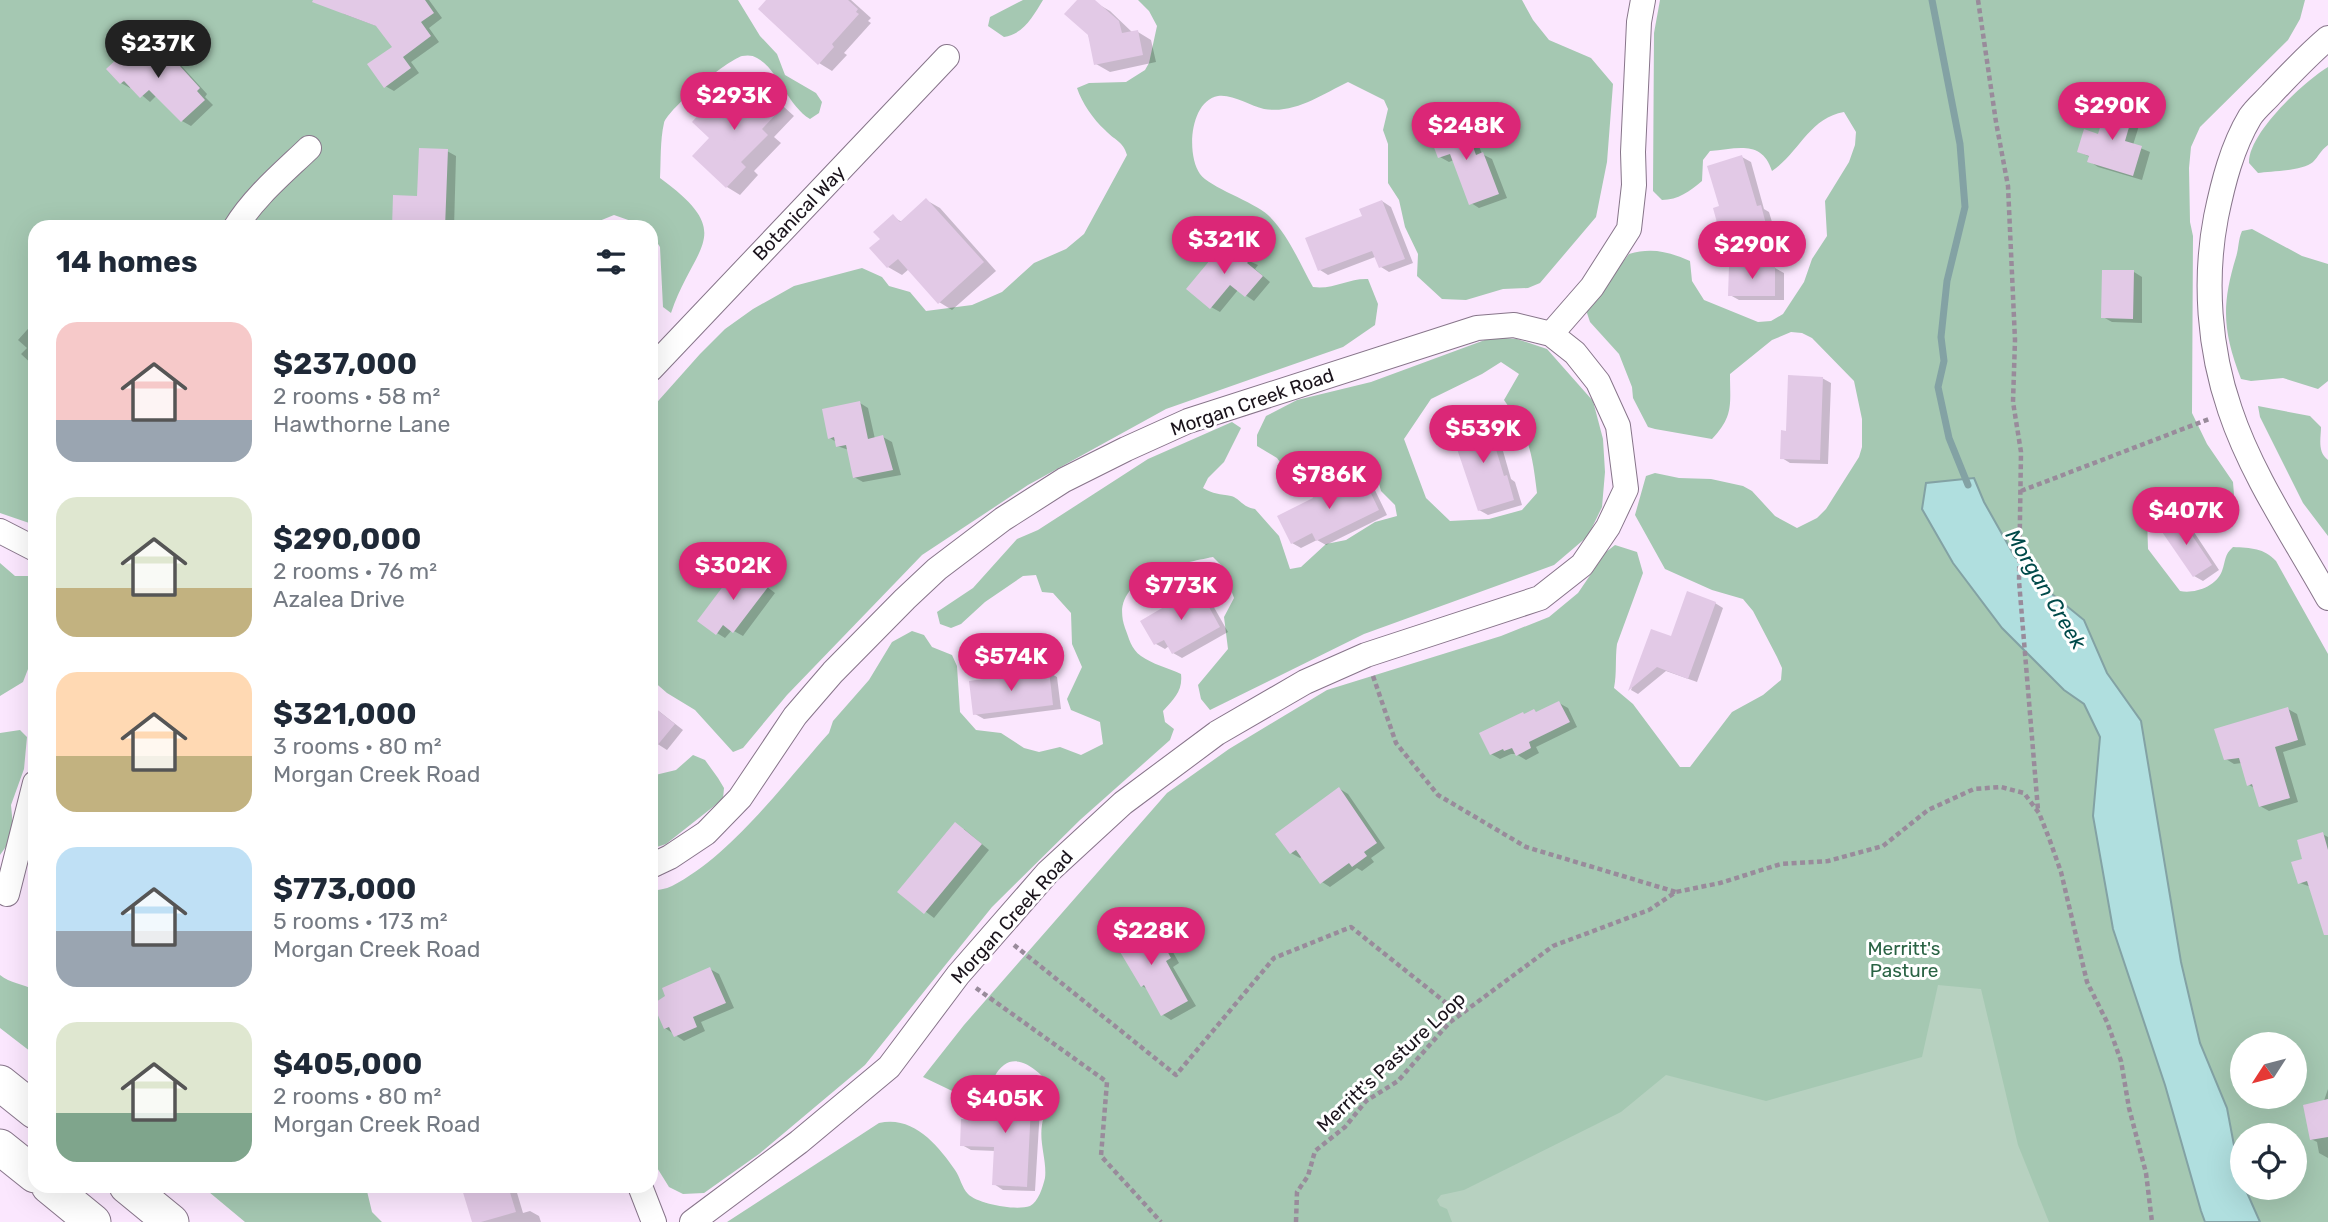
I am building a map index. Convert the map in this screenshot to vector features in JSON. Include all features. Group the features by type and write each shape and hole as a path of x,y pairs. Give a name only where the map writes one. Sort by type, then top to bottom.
{"highway":[{"path":"0,1083 28,1105"},
{"path":"0,1147 28,1169"},
{"path":"58,1193 93,1222"},
{"path":"136,1193 171,1222"}],"street":[{"path":"1552,334 1592,287 1629,229 1634,185 1639,22 1643,0"},
{"path":"2328,38 2300,62 2251,116 2222,186 2213,232 2210,279 2215,350 2230,411 2263,482 2328,598"},
{"name":"Botanical Way","path":"658,362 947,57"},
{"path":"240,220 277,177 309,148"},
{"name":"Morgan Creek Road","path":"658,863 706,832 740,797 794,716 905,598 937,569 1003,519 1065,480 1188,421 1478,328 1514,325 1552,334 1575,353 1598,382 1618,426 1626,489 1608,527 1582,565 1540,598 1366,655 1306,682 1217,733 1133,795 1048,872 958,975 889,1067 799,1142 692,1222"},
{"path":"0,531 28,545"},
{"path":"7,894 28,811"},
{"path":"643,1193 654,1222"}],"path":[{"path":"1978,0 2008,186 2015,340 2012,402 2021,452 2019,581 2039,813"},
{"path":"2021,491 2230,411"},
{"path":"1366,655 1396,743 1438,795 1526,847 1676,892"},
{"name":"Merritt's Pasture Loop","path":"1296,1222 1297,1192 1308,1176 1315,1151 1345,1127 1366,1101 1398,1081 1449,1023 1553,946 1649,910 1676,892 1720,883 1781,864 1828,861 1883,846 1927,810 1974,789 2001,787 2024,793 2039,813 2060,872 2087,982 2108,1022 2121,1061 2129,1108 2146,1173 2152,1222"},
{"path":"996,931 1176,1075 1274,958 1351,927 1460,1014"},
{"path":"958,975 1107,1082 1101,1156 1161,1222"}],"green space":[{"path":"0,0 738,0 760,36 777,54 785,75 816,93 822,102 819,113 810,119 795,105 764,63 754,56 746,55 712,75 668,116 664,123 661,143 660,178 684,197 698,213 704,228 698,255 671,313 663,307 658,220 628,220 614,215 602,220 28,220 28,523 0,513"},
{"path":"1023,0 1043,0 1036,12 1017,32 1004,37 988,26 990,17"},
{"path":"1138,0 1522,0 1549,40 1591,58 1613,84 1607,162 1596,217 1540,283 1528,288 1503,289 1466,300 1442,299 1417,276 1418,254 1405,227 1399,200 1388,183 1388,144 1383,130 1388,109 1384,100 1348,82 1308,102 1286,109 1264,109 1224,96 1209,100 1201,107 1193,129 1193,154 1200,174 1212,184 1268,215 1288,240 1313,287 1368,279 1378,304 1375,325 1343,347 1166,409 1028,485 922,555 787,695 743,748 733,752 695,710 658,685 658,401 725,329 753,309 794,286 862,268 882,277 889,286 910,292 926,311 972,305 1002,292 1034,263 1066,249 1084,234 1127,155 1121,144 1092,116 1077,88 1089,83 1126,82 1145,70 1157,26 1149,11"},
{"path":"1660,0 2305,0 2300,19 2288,40 2200,127 2191,147 2192,413 2207,444 2233,482 2234,495 2230,504 2220,504 2207,494 2188,505 2155,510 2147,517 2148,549 2180,591 2198,590 2215,581 2233,547 2267,553 2276,561 2328,654 2328,1222 2049,1222 2018,1145 1981,989 1938,985 1922,1057 1766,1101 1666,1075 1621,1112 1464,1190 1441,1195 1437,1200 1440,1206 1447,1209 1452,1222 727,1222 879,1123 891,1122 914,1128 932,1142 955,1170 966,1192 973,1198 1007,1207 1033,1204 1040,1194 1045,1178 1042,1125 1054,1090 1045,1079 1025,1064 1011,1062 999,1070 985,1093 971,1100 923,1077 964,1025 1167,793 1229,749 1327,690 1501,636 1549,617 1578,593 1606,552 1615,545 1637,552 1643,573 1617,644 1614,688 1633,704 1680,767 1690,767 1732,712 1763,695 1781,680 1782,668 1777,657 1753,611 1743,599 1712,590 1665,569 1635,515 1646,476 1655,473 1679,478 1711,479 1743,486 1752,491 1775,516 1797,528 1817,518 1826,509 1859,457 1862,447 1862,419 1854,381 1812,338 1791,332 1772,340 1730,374 1729,409 1724,423 1712,439 1655,429 1648,427 1633,398 1632,387 1619,354 1590,322 1586,310 1629,254 1653,251 1690,261 1692,281 1704,300 1758,322 1771,321 1783,314 1804,282 1812,259 1827,236 1825,201 1849,162 1856,132 1844,112 1822,121 1772,171 1768,161 1755,150 1738,148 1710,151 1703,160 1702,181 1688,191 1679,197 1662,200 1653,191 1654,33"},
{"path":"2328,67 2328,145 2308,165 2258,173 2249,163 2257,138 2292,96"},
{"path":"2252,229 2302,256 2328,264 2328,381 2318,389 2283,378 2251,381 2241,379 2228,333 2226,305 2242,231"},
{"path":"1493,337 1517,339 1547,349 1593,401 1603,439 1605,472 1602,507 1588,536 1554,565 1364,634 1210,710 1201,699 1198,685 1228,649 1224,617 1234,598 1222,566 1213,557 1198,560 1165,569 1136,585 1126,596 1122,611 1131,643 1145,659 1181,674 1179,690 1163,711 1165,722 1174,729 1170,740 1080,820 992,907 865,1065 759,1154 704,1193 683,1194 669,1187 658,1169 658,890 670,887 694,873 756,817 829,733 833,721 869,680 892,642 912,631 924,635 932,647 952,655 957,666 960,712 976,730 1001,733 1024,748 1039,752 1060,747 1081,755 1103,744 1100,722 1071,710 1067,699 1082,667 1072,644 1071,613 1053,593 1042,592 1036,575 1023,576 985,602 961,624 951,628 940,624 937,612 973,588 1017,539 1038,530 1148,459 1232,422 1241,428 1224,462 1208,478 1203,488 1234,497 1247,507 1255,509 1279,536 1290,569 1301,567 1326,544 1346,540 1375,522 1397,516 1395,505 1381,491 1378,480 1362,458 1319,477 1297,478 1286,470 1277,458 1257,446 1257,435 1266,416 1297,400 1371,382","holes":["1501,362 1519,374 1504,400 1519,423 1528,444 1537,493 1522,510 1489,519 1450,521 1426,498 1404,439 1431,399"]},
{"path":"2258,406 2310,416 2321,427 2321,449 2328,460 2328,536 2303,503 2260,417"},
{"name":"Merritt's Pasture","path":"2006,558 2236,1222 1159,1222"},
{"path":"0,563 15,576 28,576 28,669 23,682 0,696"},
{"path":"20,730 27,737 24,769 11,805 13,827 10,841 0,855 0,733"},
{"path":"693,755 705,760 724,788 723,799 666,844 658,847 658,774 676,770"},
{"path":"0,975 28,987 28,1050 0,1028"},
{"path":"210,1193 367,1193 372,1212 382,1222 245,1222"}],"water":[{"path":"1974,478 1984,502 2015,557 2038,571 2052,594 2084,620 2107,673 2141,721 2181,962 2200,1043 2227,1108 2230,1124 2230,1200 2250,1200 2260,1222 2205,1222 2201,1211 2165,1085 2113,929 2093,816 2100,737 2084,704 2064,690 2002,628 1953,563 1922,509 1926,483"}],"building":[{"path":"425,0 434,13 421,22 431,36 403,57 411,68 384,88 367,64 392,47 376,26 312,2"},
{"path":"766,0 848,0 858,9 856,12 859,14 832,44 834,47 818,65 758,9"},
{"path":"1077,0 1095,0 1119,21 1122,33 1138,30 1143,55 1094,65 1088,35 1064,14"},
{"path":"158,42 200,88 197,91 205,100 181,122 149,90 140,98 124,81 120,84 106,69 131,46 142,58"},
{"path":"751,79 782,108 762,129 768,135 741,162 746,167 726,188 692,156 709,138 692,122 708,104 718,113"},
{"path":"2108,102 2134,110 2125,141 2142,146 2133,176 2087,162 2089,156 2077,152 2084,129 2098,134"},
{"path":"1464,121 1476,155 1483,152 1499,194 1469,205 1450,154 1438,158 1429,134"},
{"path":"419,148 448,149 445,220 392,220 393,195 417,196"},
{"path":"1742,155 1757,206 1761,205 1767,228 1722,241 1713,208 1719,206 1707,166"},
{"path":"926,198 984,262 938,304 898,259 887,268 869,248 880,239 873,232 893,214 900,222"},
{"path":"1382,200 1405,259 1379,268 1372,251 1318,271 1305,238 1362,216 1359,209"},
{"path":"1225,242 1248,260 1251,259 1247,263 1263,276 1245,297 1230,285 1210,309 1186,289"},
{"path":"1729,266 1775,266 1775,296 1728,296"},
{"path":"2102,270 2134,270 2133,319 2101,318"},
{"path":"1788,375 1823,377 1820,460 1780,459 1781,430 1786,431"},
{"path":"860,401 868,439 883,435 893,470 853,478 846,445 836,447 834,437 828,439 822,409"},
{"path":"1486,416 1514,500 1478,511 1453,437 1465,433 1462,423"},
{"path":"1363,477 1379,510 1316,541 1312,533 1291,544 1277,516 1313,498 1310,492 1331,482 1335,491"},
{"path":"2179,516 2212,565 2193,577 2160,529"},
{"path":"739,565 768,587 733,633 723,625 716,635 697,621"},
{"path":"1198,587 1220,627 1172,654 1164,640 1154,645 1140,621"},
{"path":"1687,591 1716,602 1688,679 1657,667 1628,691 1651,629 1671,636"},
{"path":"1049,670 1053,705 973,715 969,681"},
{"path":"1559,701 1570,722 1529,742 1531,748 1516,756 1512,748 1490,755 1479,733 1523,712 1524,714 1534,709 1536,712"},
{"path":"2288,707 2298,740 2275,747 2290,798 2259,807 2252,784 2247,786 2239,758 2224,760 2214,729"},
{"path":"658,711 675,724 658,745"},
{"path":"1339,787 1377,843 1364,852 1367,856 1352,867 1349,863 1320,884 1296,850 1290,854 1275,834"},
{"path":"955,822 982,844 924,914 897,892"},
{"path":"2323,832 2328,850 2328,935 2324,935 2307,881 2298,884 2291,862 2302,859 2297,840"},
{"path":"1143,923 1149,933 1155,929 1171,958 1166,961 1188,1001 1161,1016 1144,985 1141,987 1113,940"},
{"path":"710,967 726,1003 693,1017 697,1027 674,1037 669,1027 664,1029 658,1015 658,1001 665,996 662,988"},
{"path":"998,1083 1032,1085 1027,1187 992,1185 994,1147 960,1146 961,1119 996,1120"},
{"path":"2328,1099 2328,1137 2310,1140 2304,1110 2307,1109 2307,1104"},
{"path":"463,1193 510,1193 516,1212 472,1222"}],"waterway":[{"name":"Morgan Creek","path":"1932,0 1960,144 1965,207 1947,281 1941,337 1944,361 1938,387 1949,438 1968,485"}]}
